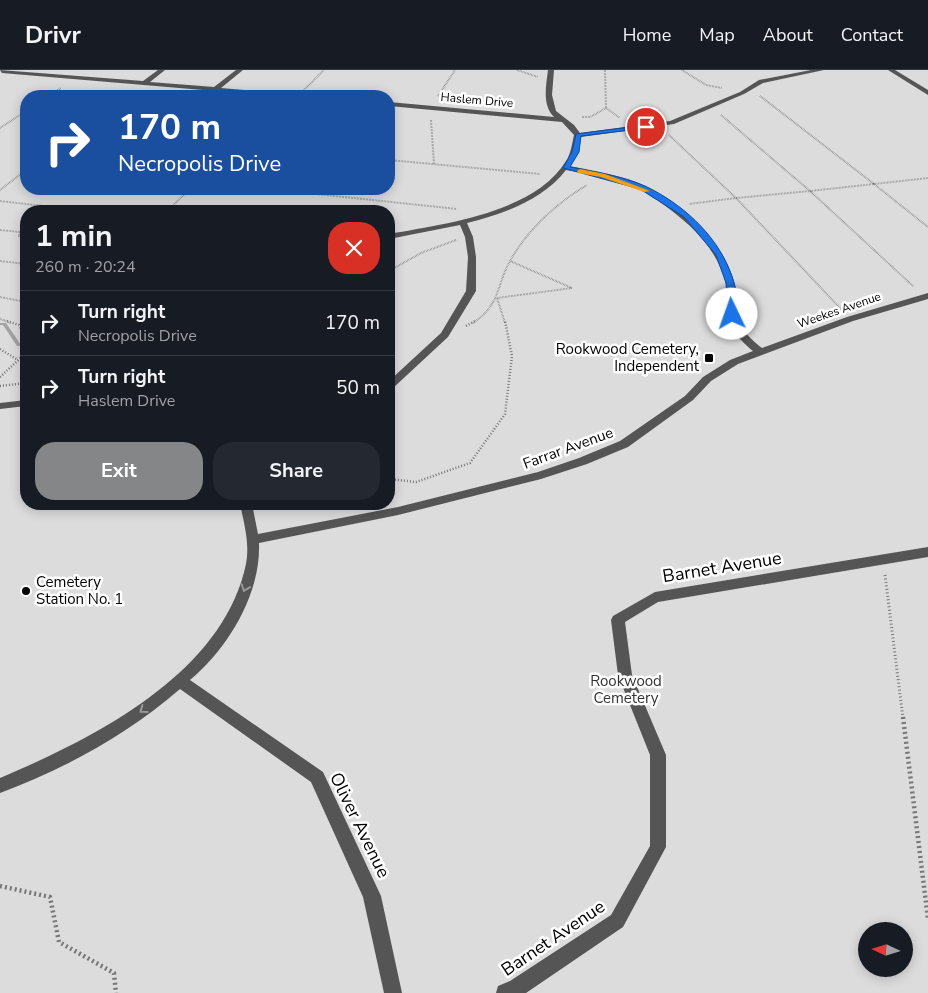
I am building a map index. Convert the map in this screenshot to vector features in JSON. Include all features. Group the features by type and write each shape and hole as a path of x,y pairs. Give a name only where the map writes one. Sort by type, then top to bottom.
{"street":[{"path":"145,83 162,70"},
{"path":"216,89 240,70"},
{"path":"395,235 463,223 494,213 529,197 560,176 575,152 578,135 572,126 552,110 551,70"},
{"path":"578,135 672,123 742,93 761,81 821,70"},
{"path":"891,70 928,93"},
{"path":"2,71 227,90"},
{"name":"Haslem Drive","path":"395,105 563,120"},
{"path":"566,168 603,176 642,188 686,216 717,250 730,283 736,329 740,336 759,351"},
{"path":"395,381 445,335 471,291 472,257 470,237 463,223"},
{"name":"Weekes Avenue","path":"759,351 850,319 926,296"},
{"name":"Farrar Avenue","path":"252,540 408,508 542,476 584,461 624,444 676,408 719,370 759,351"},
{"path":"0,406 20,403"},
{"path":"0,786 65,756 113,730 180,681 203,658 223,632 236,610 252,564 252,540 247,510"},
{"name":"Barnet Avenue","path":"505,993 517,988 617,921 658,847 658,755 625,675 618,620 655,597 928,552"},
{"name":"Oliver Avenue","path":"180,681 317,777 372,896 393,993"}],"path":[{"path":"302,90 324,70"},
{"path":"518,70 550,79"},
{"path":"605,70 606,108"},
{"path":"682,70 706,85 742,93"},
{"path":"526,73 539,74"},
{"path":"750,88 928,227"},
{"path":"711,106 810,191 926,296"},
{"path":"563,120 590,117 606,108"},
{"path":"606,108 635,129"},
{"path":"0,128 20,115"},
{"path":"658,125 736,198 850,319"},
{"path":"395,161 560,176"},
{"path":"0,190 20,175"},
{"path":"445,335 476,322 496,298 510,261 527,237 568,195 603,176"},
{"path":"672,206 928,178"},
{"path":"173,205 184,195"},
{"path":"325,195 494,213"},
{"path":"0,201 34,205"},
{"path":"0,230 20,232 20,237"},
{"path":"395,267 409,258 442,244 470,237"},
{"path":"0,261 20,263"},
{"path":"496,298 572,288 510,261"},
{"path":"0,297 20,301"},
{"path":"395,480 416,482 470,463 505,414 512,356 504,318 496,298"},
{"path":"0,319 20,327"},
{"path":"0,348 18,360 0,377"},
{"path":"0,386 20,384"},
{"path":"883,560 928,919"},
{"path":"0,886 50,897 59,942 114,973 116,993"}],"green space":[{"name":"Rookwood Cemetery","path":"0,70 928,70 928,993 0,993"}],"waterway":[{"path":"0,324 4,324 19,345"}],"slow traffic":[{"path":"580,171 603,176 647,191"}],"place":[{"name":"Rookwood Cemetery, Independent","path":"709,358"},
{"name":"Cemetery Station No. 1","path":"26,591"}],"route":[{"path":"646,127 578,135 575,152 566,168 603,176 642,188 686,216 713,244 720,255 730,283 732,314"}]}
